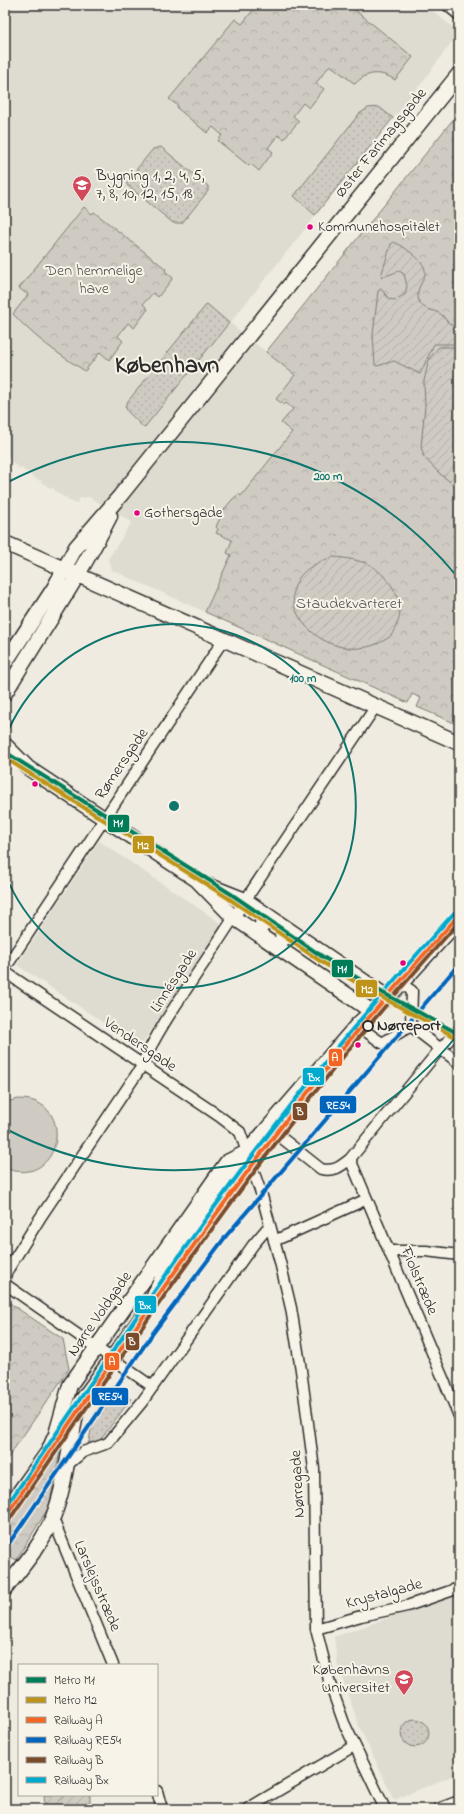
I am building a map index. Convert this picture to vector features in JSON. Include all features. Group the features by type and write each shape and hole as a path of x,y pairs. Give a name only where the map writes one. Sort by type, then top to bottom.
{"street":[{"path":"447,5 459,15"},
{"name":"Øster Farimagsgade","path":"5,663 54,588 76,547 120,496 459,74"},
{"name":"Øster Farimagsgade","path":"5,693 38,637 89,558 120,496"},
{"path":"5,543 459,743"},
{"name":"Rømersgade","path":"5,966 10,961 224,639"},
{"name":"Linnésgade","path":"153,1387 5,1284 7,1271 40,1218 142,1064 164,1024 233,917 376,706"},
{"path":"5,744 28,768"},
{"path":"5,759 28,768 196,880 233,917 371,1011"},
{"path":"196,880 245,900 387,997"},
{"name":"Nørre Voldgade","path":"5,1588 44,1535 53,1519 60,1497 76,1415 80,1403 149,1308 168,1265 247,1152 357,1025 402,984 459,920"},
{"name":"Vendersgade","path":"5,972 238,1129 247,1152"},
{"path":"402,984 412,992 411,1026"},
{"path":"357,1025 382,1043 411,1026"},
{"path":"411,1026 459,1063"},
{"path":"278,1135 321,1169 330,1171 341,1167 350,1159 440,1049 459,1030"},
{"name":"Nørre Voldgade","path":"5,1512 48,1452 56,1434 70,1386 228,1162 247,1152"},
{"name":"Nørregade","path":"247,1152 270,1225 291,1308 310,1438 315,1515 316,1628 334,1695 354,1746 384,1809"},
{"name":"Fiolstræde","path":"350,1159 459,1416"},
{"path":"274,1241 367,1199"},
{"path":"66,1466 83,1452 108,1443 153,1387 253,1245 270,1225"},
{"path":"390,1251 426,1251 459,1255"},
{"name":"Larslejsstræde","path":"53,1519 113,1664"},
{"name":"Krystalgade","path":"316,1628 407,1606 459,1588"},
{"path":"248,1809 354,1746"},
{"path":"158,1795 162,1809"},
{"path":"438,1809 459,1801"}],"shaded area":[{"path":"5,5 425,5 459,32 424,80 230,323 295,375 284,405 286,403 293,409 292,432 241,496 231,500 220,518 218,529 232,540 232,555 205,612 112,570 108,559 132,522 89,497 80,498 77,503 74,503 67,499 68,496 65,498 54,490 54,487 52,489 41,482 42,480 40,481 28,473 29,471 27,472 23,470 23,467 21,469 10,461 11,459 5,458"},
{"path":"99,841 222,924 140,1047 17,965"},
{"name":"Københavns Universitet","path":"459,1593 459,1773 394,1800 359,1726 338,1666 334,1637"}],"green space":[{"path":"257,5 349,5 413,57 395,80 385,75 374,74 364,77 355,84 330,65 316,83 324,89 309,108 303,103 293,116 299,121 284,139 278,135 268,148 273,152 259,171 251,164 249,166 218,141 222,135 213,127 207,133 177,108 178,106 169,99 235,19 242,24"},
{"path":"379,107 393,118 315,215 294,196 359,114 368,108"},
{"path":"459,112 459,725 417,707 421,698 412,694 408,703 205,612 231,555 227,553 232,540 216,533 218,529 216,527 220,518 231,501 239,494 241,496 292,432 281,423 293,409 286,403 284,405 276,399 295,375 266,352"},
{"path":"161,147 208,186 208,191 182,223 173,223 127,185 127,181 153,149"},
{"name":"Den hemmelige have","path":"84,207 92,214 94,212 166,269 165,271 173,278 158,297 153,293 143,304 148,309 134,328 128,323 118,336 123,341 109,360 100,352 85,371 47,345 13,314 28,295 19,288"},
{"path":"394,242 414,255 423,264 425,274 419,287 418,294 421,305 427,309 439,313 449,323 459,329 459,349 456,344 434,344 420,374 394,361 377,366 375,365 373,335 378,291 381,289 389,299 395,300 405,294 407,286 404,274 399,271 383,277 381,276 391,244"},
{"path":"207,304 229,323 144,428 128,412 125,406"},
{"path":"439,347 455,347 459,354 459,489 439,473 424,457 421,447 425,406 424,381 429,359"},
{"name":"Staudekvarteret","path":"334,557 370,565 378,570 391,585 399,601 400,610 399,619 389,637 364,648 340,646 319,637 303,622 294,604 295,586 308,569"},
{"path":"19,1099 38,1103 50,1113 56,1126 56,1142 50,1156 40,1167 24,1172 5,1168 5,1102"},
{"path":"5,1300 63,1339 69,1369 5,1462"},
{"path":"112,1386 131,1399 101,1439 96,1444 88,1446 94,1414"},
{"path":"56,1449 60,1451 49,1507 16,1560 5,1553 5,1524"},
{"path":"415,1719 425,1723 429,1733 425,1743 415,1747 405,1743 401,1733 405,1723"},
{"path":"44,1796 90,1796 90,1809 45,1809"}],"metro line":[{"name":"M1","path":"5,752 231,894 323,957 374,988 459,1034"},
{"name":"M2","path":"5,758 228,898 320,961 372,992 457,1038"}],"rail line":[{"name":"Bx","path":"5,1508 124,1335 246,1164 347,1036 455,912"},
{"name":"A","path":"5,1517 166,1284 291,1114 335,1058 459,915"},
{"name":"B","path":"9,1520 170,1288 295,1118 353,1044 459,922"},
{"name":"RE54","path":"5,1549 153,1333 226,1236 459,964"}],"place":[{"name":"Bygning 1, 2, 4, 5, 7, 8, 10, 12, 15, 18","path":"82,202"},
{"name":"Kommunehospitalet","path":"310,227"},
{"name":"Gothersgade","path":"137,513"},
{"name":"Nørreport","path":"368,1026"},
{"name":"Københavns Universitet","path":"404,1696"}],"district":[{"name":"København","path":"167,366"}]}
